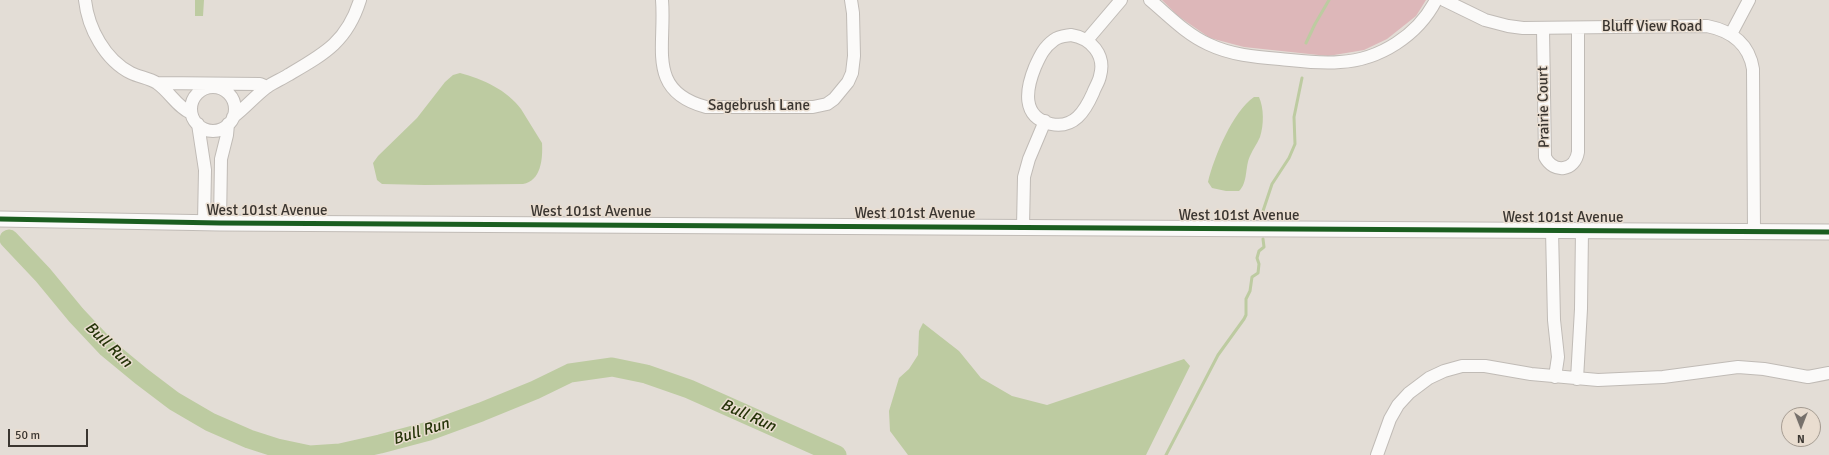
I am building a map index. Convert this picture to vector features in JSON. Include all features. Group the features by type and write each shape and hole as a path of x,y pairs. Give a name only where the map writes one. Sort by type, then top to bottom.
{"street":[{"path":"85,0 91,26 105,49 124,69 131,73 157,83 212,85 260,84 267,87"},
{"path":"198,124 207,130 224,128 267,87 327,52 342,37 360,0"},
{"name":"Sagebrush Lane","path":"662,0 663,64 665,78 668,85 676,92 693,104 706,107 813,107 827,104 841,91 852,73 854,24 851,0"},
{"path":"1086,40 1121,0"},
{"path":"1150,0 1188,32 1216,47 1248,56 1320,62 1356,60 1391,46 1414,28 1427,15 1436,0"},
{"name":"Bluff View Road","path":"1444,0 1464,11 1495,23 1522,28 1697,26 1716,28 1731,34 1744,46 1749,54 1753,70 1754,231"},
{"path":"1731,34 1750,0"},
{"name":"Prairie Court","path":"1543,28 1544,152 1547,162 1551,166 1561,169 1574,163 1578,152 1578,28"},
{"path":"1071,35 1086,40 1097,51 1101,64 1100,76 1087,108 1072,122 1059,125 1045,122 1031,110 1028,93 1029,82 1045,47 1058,37 1071,35"},
{"path":"157,83 182,109 192,113"},
{"path":"204,222 205,170 198,124 192,113 192,104 196,95 203,89 212,85 222,89 232,99 234,108 220,159 220,223"},
{"path":"1023,227 1024,177 1029,159 1045,122"},
{"name":"West 101st Avenue","path":"0,219 220,223 1829,232"},
{"path":"1552,230 1554,320 1558,357 1555,377"},
{"path":"1577,379 1581,309 1582,230"},
{"path":"1377,455 1386,428 1398,405 1415,387 1437,374 1462,366 1485,366 1577,379 1635,380 1738,367 1764,369 1808,377 1829,373"}],"shaded area":[{"path":"195,0 204,0 203,16 195,16"},
{"path":"1162,0 1426,0 1416,16 1387,39 1364,50 1328,56 1244,47 1210,38 1178,16"},
{"path":"460,73 477,78 494,86 509,96 521,109 542,143 540,168 534,179 523,184 382,184 377,180 373,163 378,156 417,118 445,82 453,75"},
{"path":"1254,97 1259,97 1261,101 1263,111 1262,127 1260,137 1248,160 1244,184 1239,191 1226,191 1212,188 1208,182 1225,135 1239,113"},
{"path":"923,323 959,351 981,378 1012,396 1047,405 1184,359 1190,366 1146,455 908,455 890,431 889,411 899,378 909,369 918,355 919,331"}],"waterway":[{"path":"1306,43 1329,0"},
{"path":"1264,216 1263,211 1272,184 1289,158 1295,144 1294,117 1302,78"},
{"name":"Bull Run","path":"9,239 43,275 76,315 107,348 141,376 174,401 210,422 249,439 277,448 310,455 340,453 380,444 429,431 481,412 535,390 570,373 612,367 646,374 689,389 837,455"},
{"path":"1166,455 1218,355 1246,315 1246,299 1250,291 1252,277 1258,273 1259,264 1257,258 1259,251 1264,247 1263,239"}],"cycle path":[{"path":"0,219 220,223 1829,232"}]}
